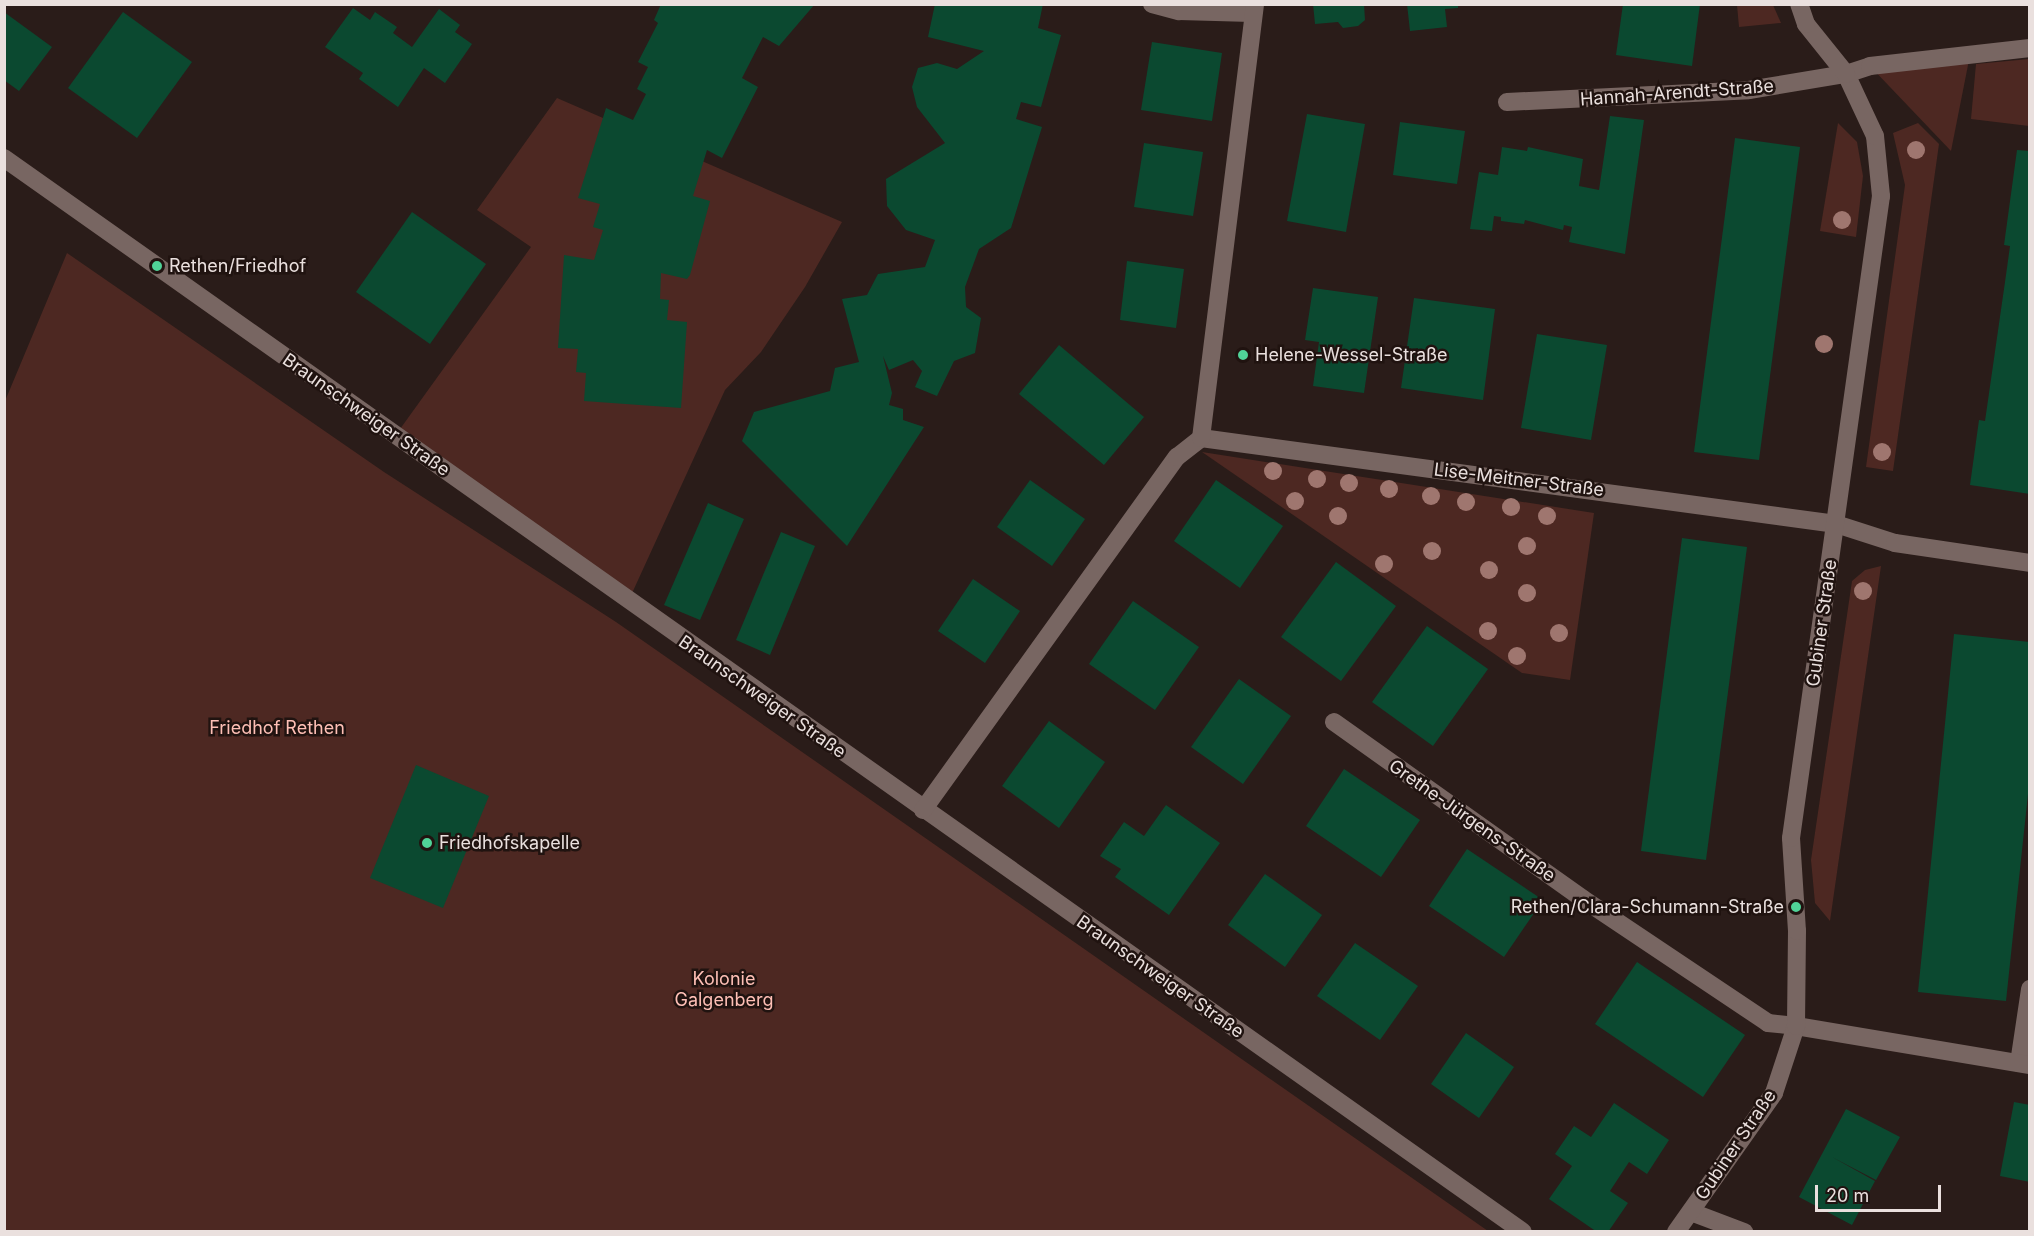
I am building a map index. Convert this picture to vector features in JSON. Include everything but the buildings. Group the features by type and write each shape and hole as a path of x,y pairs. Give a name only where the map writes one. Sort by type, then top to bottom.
{"street":[{"path":"923,810 1177,457 1201,438 1249,67 1253,9 1179,11 1152,4"},
{"name":"Gubiner Straße","path":"1676,1232 1774,1093 1796,1026 1797,931 1791,838 1881,196 1875,136 1846,74 1806,24 1799,4"},
{"name":"Hannah-Arendt-Straße","path":"1507,102 1749,90 1846,74 1870,66 2030,48"},
{"name":"Braunschweiger Straße","path":"4,158 1522,1232"},
{"name":"Lise-Meitner-Straße","path":"1201,438 1836,524 1894,543 2030,563"},
{"name":"Grethe-Jürgens-Straße","path":"1334,722 1583,899 1768,1023 2024,1064"},
{"path":"2024,1064 2030,989"},
{"path":"1690,1212 1744,1232"}],"green space":[{"path":"1737,5 1773,5 1781,23 1739,27"},
{"path":"1970,55 1951,151 1869,65"},
{"path":"2029,59 2029,126 1971,119 1976,64"},
{"path":"557,98 842,222 805,287 761,352 725,390 628,602 395,436 531,247 477,210"},
{"path":"1838,123 1857,142 1863,176 1856,237 1820,231"},
{"path":"1918,123 1939,144 1893,471 1866,467 1905,185 1893,133"},
{"path":"67,253 384,472 616,622 1488,1231 5,1232 5,401"},
{"path":"1202,452 1594,513 1570,680 1522,673"},
{"path":"1881,566 1830,921 1815,903 1811,860 1852,581 1865,570"}],"place":[{"name":"Rethen/Friedhof","path":"157,266"},
{"name":"Helene-Wessel-Straße","path":"1243,355"},
{"name":"Friedhofskapelle","path":"427,843"},
{"name":"Rethen/Clara-Schumann-Straße","path":"1796,907"}],"park label":[{"name":"Friedhof Rethen","path":"277,728"},
{"name":"Kolonie Galgenberg","path":"724,990"}]}
